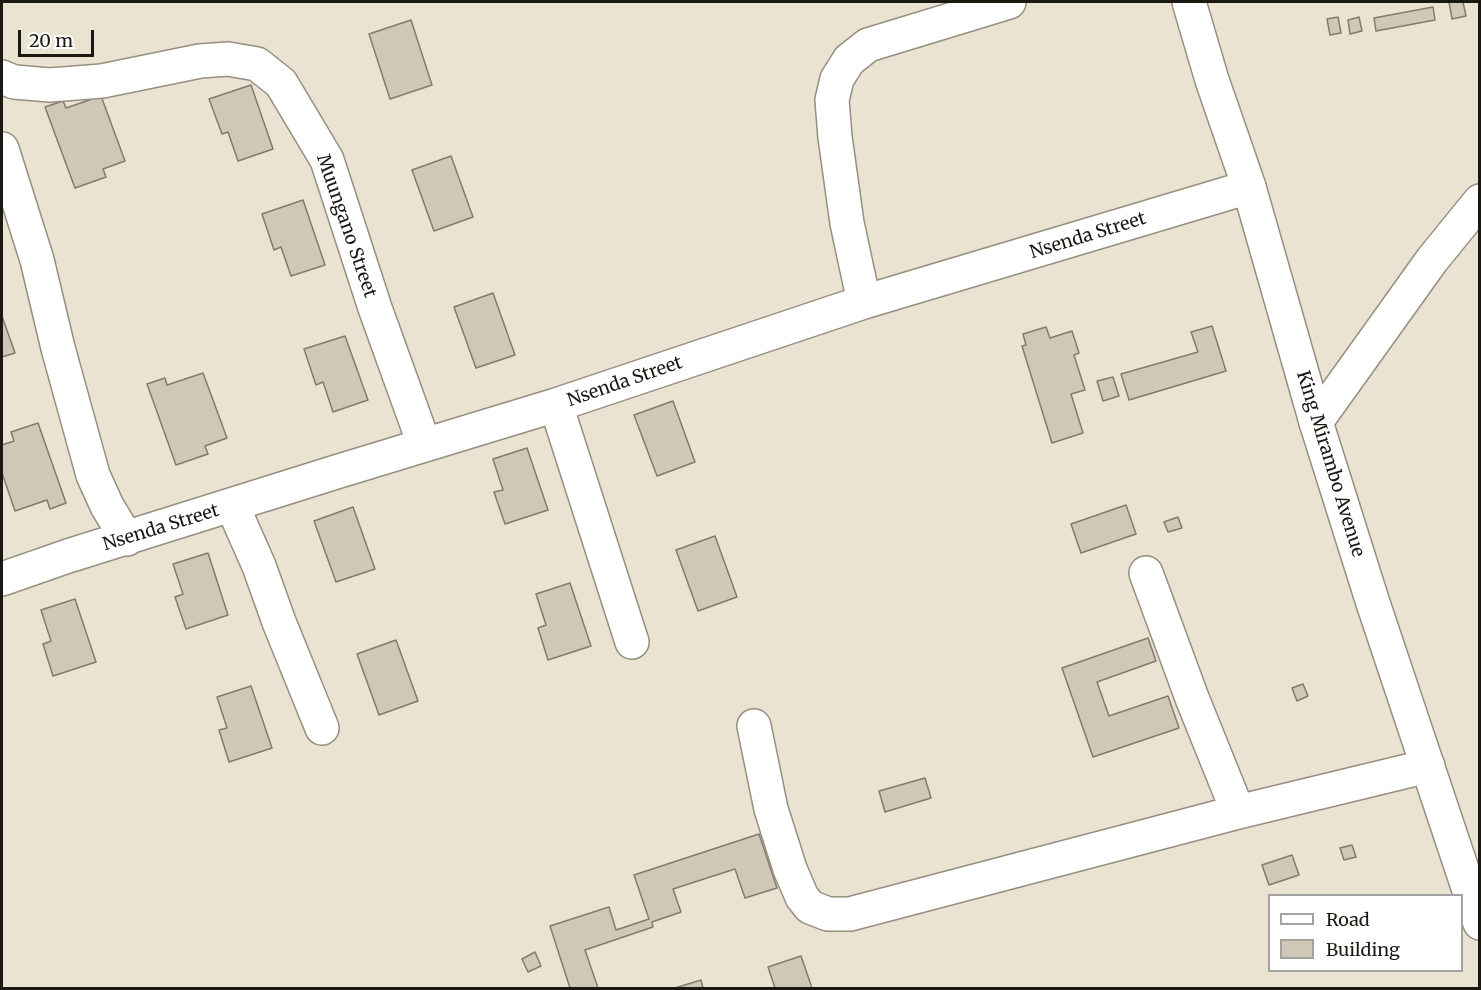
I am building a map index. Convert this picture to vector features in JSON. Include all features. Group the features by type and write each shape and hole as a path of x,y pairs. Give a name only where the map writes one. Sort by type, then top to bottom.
{"street":[{"path":"864,302 847,223 835,137 832,100 837,79 849,60 868,45 1009,2"},
{"name":"King Mirambo Avenue","path":"1189,2 1212,80 1249,188 1316,422 1479,923"},
{"name":"Muungano Street","path":"2,77 14,82 50,85 102,81 200,61 228,58 257,64 281,84 327,160 375,308 424,444"},
{"path":"2,149 37,260 58,348 93,475 107,506 127,539"},
{"name":"Nsenda Street","path":"2,579 424,444 556,405 864,302 1249,188"},
{"path":"1316,422 1432,260 1479,201"},
{"path":"556,405 632,642"},
{"path":"232,505 259,566 322,728"},
{"path":"1146,573 1192,698 1238,812"},
{"path":"754,726 771,809 790,869 802,897 810,907 828,914 850,914 1238,812 1428,765"}],"building":[{"path":"1449,2 1463,2 1466,16 1452,19"},
{"path":"1433,7 1435,20 1376,31 1374,18"},
{"path":"1338,17 1341,33 1330,35 1327,19"},
{"path":"1359,17 1362,31 1350,34 1348,20"},
{"path":"411,20 432,85 390,99 369,34"},
{"path":"251,85 273,149 238,161 228,132 222,134 209,99"},
{"path":"101,96 125,161 103,169 106,177 75,188 45,107 63,101 66,108"},
{"path":"451,156 473,217 434,231 412,170"},
{"path":"303,200 325,265 291,276 281,247 274,250 262,214"},
{"path":"493,293 515,355 476,368 454,307"},
{"path":"2,316 15,353 2,357"},
{"path":"1212,326 1226,371 1129,400 1121,374 1198,352 1191,332"},
{"path":"1046,327 1050,338 1072,331 1079,353 1074,355 1085,390 1071,394 1083,433 1052,443 1022,346 1026,345 1023,334"},
{"path":"345,336 368,400 333,412 323,382 316,385 304,349"},
{"path":"203,373 227,438 205,446 208,454 176,465 147,384 165,378 167,385"},
{"path":"1113,377 1119,396 1103,401 1097,381"},
{"path":"673,401 695,462 657,476 634,415"},
{"path":"38,423 66,503 50,509 47,500 15,511 2,473 2,445 14,441 11,432"},
{"path":"527,448 548,510 505,524 494,492 503,490 493,459"},
{"path":"1126,505 1136,534 1081,553 1071,524"},
{"path":"353,507 375,569 336,582 314,521"},
{"path":"1178,517 1182,528 1168,532 1164,522"},
{"path":"715,536 737,597 698,611 676,550"},
{"path":"208,553 228,615 186,629 175,597 183,594 173,564"},
{"path":"570,583 591,646 548,660 538,628 546,625 536,594"},
{"path":"75,599 96,662 53,676 43,644 51,641 41,610"},
{"path":"1148,638 1156,661 1097,682 1109,716 1168,696 1179,728 1093,757 1062,668"},
{"path":"396,640 418,701 379,715 357,654"},
{"path":"1303,684 1308,696 1297,701 1292,688"},
{"path":"251,686 272,748 229,762 219,730 227,728 217,697"},
{"path":"925,778 931,798 885,812 879,791"},
{"path":"759,834 777,888 745,898 735,869 673,889 681,912 652,922 653,927 585,950 598,988 570,988 550,926 609,907 616,930 649,919 634,875"},
{"path":"1352,845 1356,857 1344,860 1340,848"},
{"path":"1292,855 1299,875 1269,885 1262,865"},
{"path":"535,952 541,966 528,972 522,959"},
{"path":"801,956 812,988 775,988 768,967"},
{"path":"701,980 703,988 675,988"}]}
